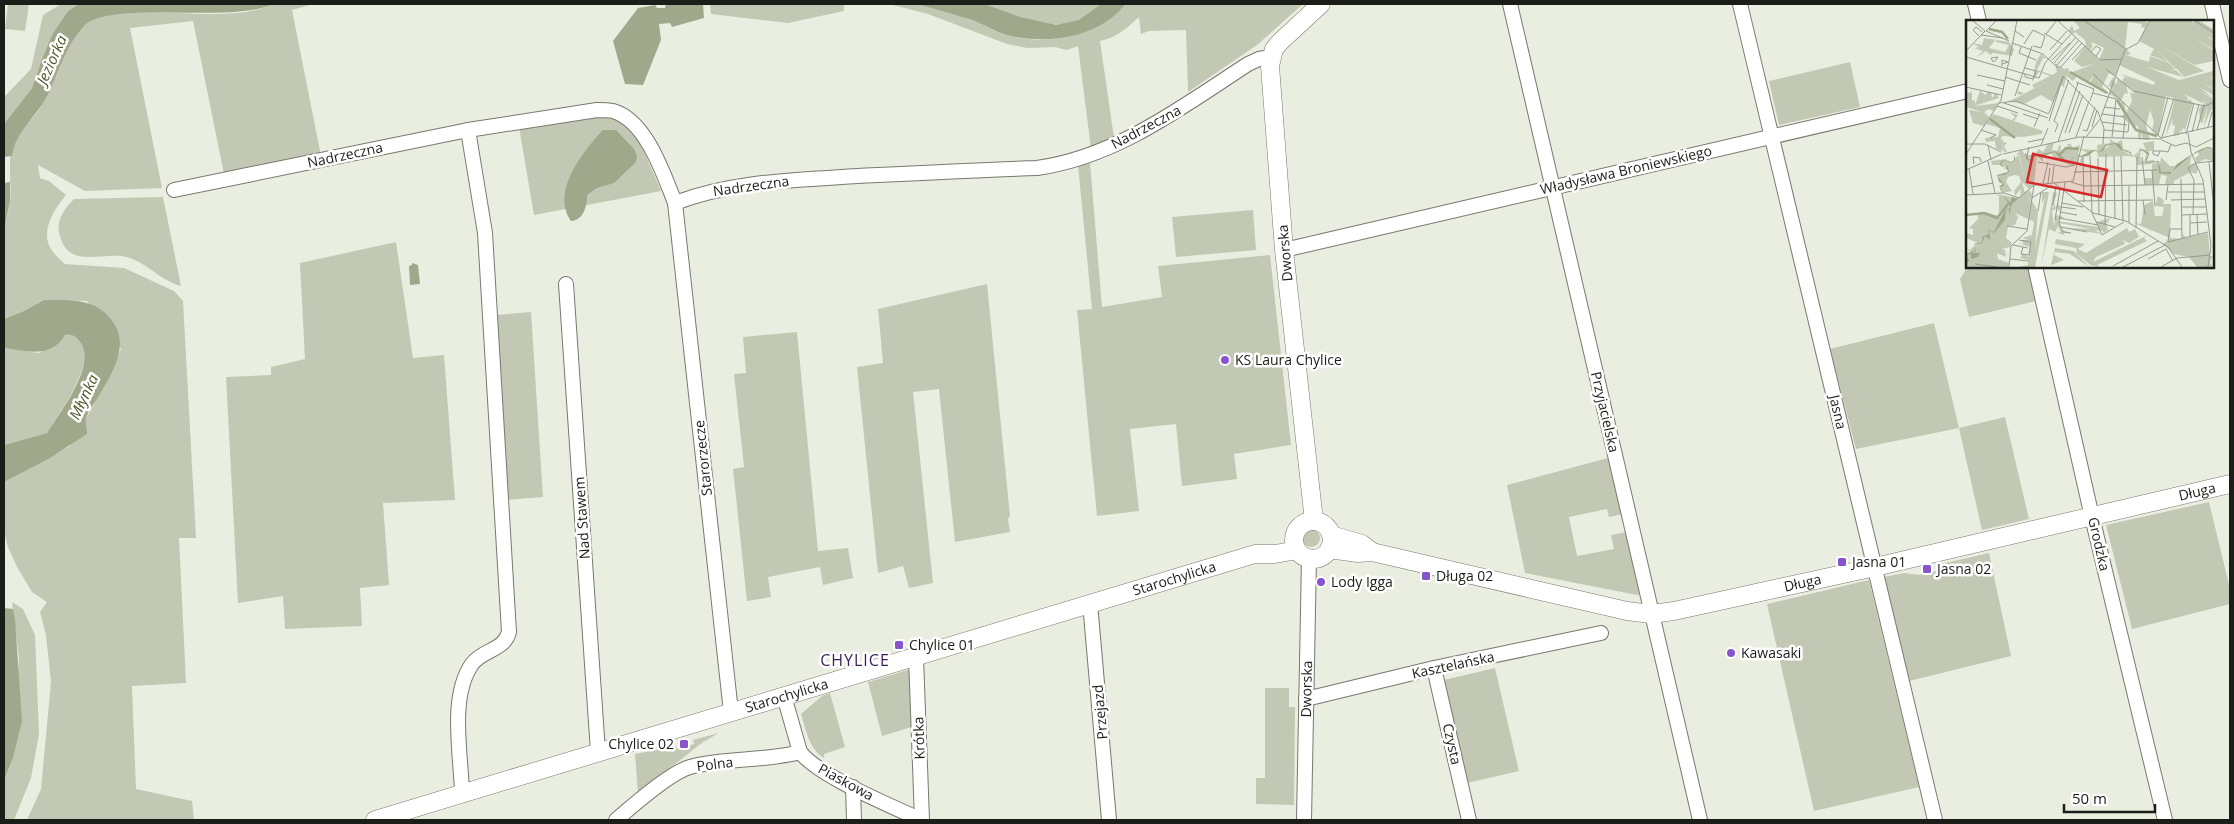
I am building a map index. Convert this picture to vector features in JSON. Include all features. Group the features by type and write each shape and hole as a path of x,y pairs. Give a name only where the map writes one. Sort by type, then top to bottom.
{"street":[{"path":"1272,57 1274,49 1280,42 1321,4"},
{"name":"Przyjacielska","path":"1510,4 1700,820"},
{"name":"Jasna","path":"1740,4 1935,820"},
{"path":"1975,4 1979,20"},
{"path":"2212,4 2221,33 2230,80"},
{"name":"Nadrzeczna","path":"174,190 468,130 597,110 614,111 636,126 661,165 674,203 731,186 791,180 1037,168 1072,162 1156,124 1248,64 1259,59 1272,57"},
{"name":"Dworska","path":"1272,57 1270,76 1284,250 1314,521"},
{"name":"Władysława Broniewskiego","path":"1284,250 1966,91"},
{"path":"462,793 458,700 471,665 484,653 503,643 509,632 485,233 468,130"},
{"name":"Starorzecze","path":"674,203 731,712"},
{"name":"Grodzka","path":"2035,268 2092,517 2165,820"},
{"name":"Nad Stawem","path":"566,284 598,752"},
{"name":"Długa","path":"1330,542 1362,544 1372,552 1627,611 1651,614 1674,611 1875,567 2230,484"},
{"path":"1314,521 1324,525 1330,542 1319,558 1300,548 1302,524 1314,521"},
{"name":"Starochylicka","path":"375,820 1255,554 1264,548 1300,548"},
{"name":"Dworska","path":"1300,548 1306,699 1304,820"},
{"name":"Przejazd","path":"1090,603 1109,820"},
{"name":"Kasztelańska","path":"1306,699 1434,668 1601,633"},
{"name":"Krótka","path":"916,657 921,820"},
{"name":"Czysta","path":"1434,668 1469,820"},
{"path":"784,696 800,752"},
{"name":"Piaskowa","path":"800,752 818,768 921,820"},
{"name":"Polna","path":"616,820 639,800 689,767 776,757 800,752"},
{"path":"853,787 854,820"}],"shaded area":[{"path":"8,4 29,4 25,31 5,29"},
{"path":"61,4 79,4 68,11 41,62 32,88 4,124 4,97 31,69 43,15"},
{"path":"274,4 313,4 292,10 321,156 224,174 193,21 130,28 162,188 85,191 38,165 40,178 49,181 66,195 53,214 47,235 51,249 61,261 65,264 124,268 174,291 183,301 196,538 179,538 186,683 132,686 136,789 192,801 194,820 27,820 41,789 51,682 46,635 40,612 47,602 32,592 8,547 4,531 4,482 70,446 99,396 121,349 87,301 44,300 4,319 3,242 10,202 10,159 13,145 18,135 40,108 73,40 82,28 92,20 105,15 125,13 236,13 256,10"},
{"path":"710,4 844,4 844,11 788,23 711,14"},
{"path":"889,4 919,4 940,9 1005,35 1026,39 1058,39 1088,31 1102,24 1126,4 1303,4 1257,45 1188,92 1186,30 1149,31 1141,34 1139,17 1126,29 1106,40 1100,41 1114,138 1091,149 1078,46 1067,50 1055,47 1027,48 1007,44 928,14"},
{"path":"985,4 1101,4 1079,20 1055,25 1031,21"},
{"path":"1850,62 1860,107 1779,125 1769,81"},
{"path":"606,114 628,126 640,142 661,191 534,215 519,127"},
{"path":"1090,162 1102,307 1162,297 1158,266 1270,255 1291,445 1234,454 1237,479 1182,486 1176,424 1130,429 1139,511 1097,516 1077,310 1092,309 1078,165"},
{"path":"163,197 181,286 174,284 127,257 79,256 71,253 64,246 59,230 60,220 64,211 74,199"},
{"path":"1253,210 1256,250 1176,257 1172,217"},
{"path":"396,242 413,358 444,355 455,500 383,503 389,585 360,588 362,626 285,629 283,596 238,603 226,377 271,375 271,367 305,359 300,263"},
{"path":"1967,268 2028,268 2036,301 1969,317 1960,279"},
{"path":"987,284 1010,532 955,542 939,389 913,392 933,583 909,588 903,566 878,573 857,367 883,363 878,309"},
{"path":"531,312 543,497 506,500 497,315"},
{"path":"1934,323 1959,428 1856,449 1830,349"},
{"path":"797,332 818,551 848,548 853,578 823,585 820,567 768,577 771,597 747,601 733,469 744,467 734,374 746,373 743,337"},
{"path":"71,334 81,342 85,353 83,367 70,397 47,433 4,445 4,348 39,353 65,335"},
{"path":"2005,417 2029,519 1982,530 1959,428"},
{"path":"1608,458 1623,514 1609,517 1607,509 1569,517 1577,556 1614,549 1611,535 1627,532 1642,594 1637,595 1525,573 1507,485"},
{"path":"2209,502 2230,589 2230,604 2132,629 2106,525"},
{"path":"1311,529 1317,532 1320,538 1317,544 1311,547 1305,544 1302,538 1305,532"},
{"path":"1989,553 2011,656 1909,681 1884,577 1904,573 1919,575 1937,571 1941,564"},
{"path":"1869,580 1919,787 1814,811 1767,604"},
{"path":"12,602 23,609 35,635 39,734 31,778 14,820 4,820 4,780 13,758 19,658"},
{"path":"1495,668 1519,771 1467,783 1444,680"},
{"path":"911,669 915,726 882,736 868,682"},
{"path":"1265,688 1289,688 1289,707 1295,707 1294,805 1256,804 1256,778 1265,778"},
{"path":"830,693 845,747 824,754 824,758 811,744 801,714 822,696"},
{"path":"719,733 703,742 638,793 635,754 676,746 677,749 694,744 693,740"}],"water":[{"name":"Jeziorka","path":"79,4 274,4 254,10 229,12 120,14 99,18 85,25 68,49 45,100 22,131 12,156 4,157 4,124 32,88 52,35 68,11"},
{"path":"666,4 703,4 704,18 672,27 670,23 659,24 661,40 643,85 625,84 613,41 638,8 655,5 657,8 665,8"},
{"path":"917,4 985,4 1020,17 1056,25 1079,20 1101,4 1126,4 1102,24 1088,31 1073,36 1043,39 1006,35 972,20"},
{"path":"603,130 616,130 634,149 637,156 636,162 614,183 597,188 587,195 584,212 579,218 571,221 566,210 564,197 567,185 579,160"},
{"path":"10,182 10,201 4,230 4,183"},
{"path":"412,263 418,265 420,284 410,285 409,266"},
{"name":"Młynka","path":"44,300 83,302 99,308 107,314 118,331 120,340 119,350 114,369 87,416 87,434 50,458 4,482 4,445 47,433 74,390 84,364 84,353 81,343 72,335 65,335 53,348 37,352 4,348 4,319"},
{"path":"4,608 13,609 15,619 22,721 13,758 4,780"}],"place":[{"name":"KS Laura Chylice","path":"1225,360"},
{"name":"Jasna 01","path":"1842,562"},
{"name":"Jasna 02","path":"1927,569"},
{"name":"Długa 02","path":"1426,576"},
{"name":"Lody Igga","path":"1321,582"},
{"name":"Chylice 01","path":"899,645"},
{"name":"Kawasaki","path":"1731,653"},
{"name":"Chylice 02","path":"684,744"}],"district":[{"name":"CHYLICE","path":"855,660"}]}
